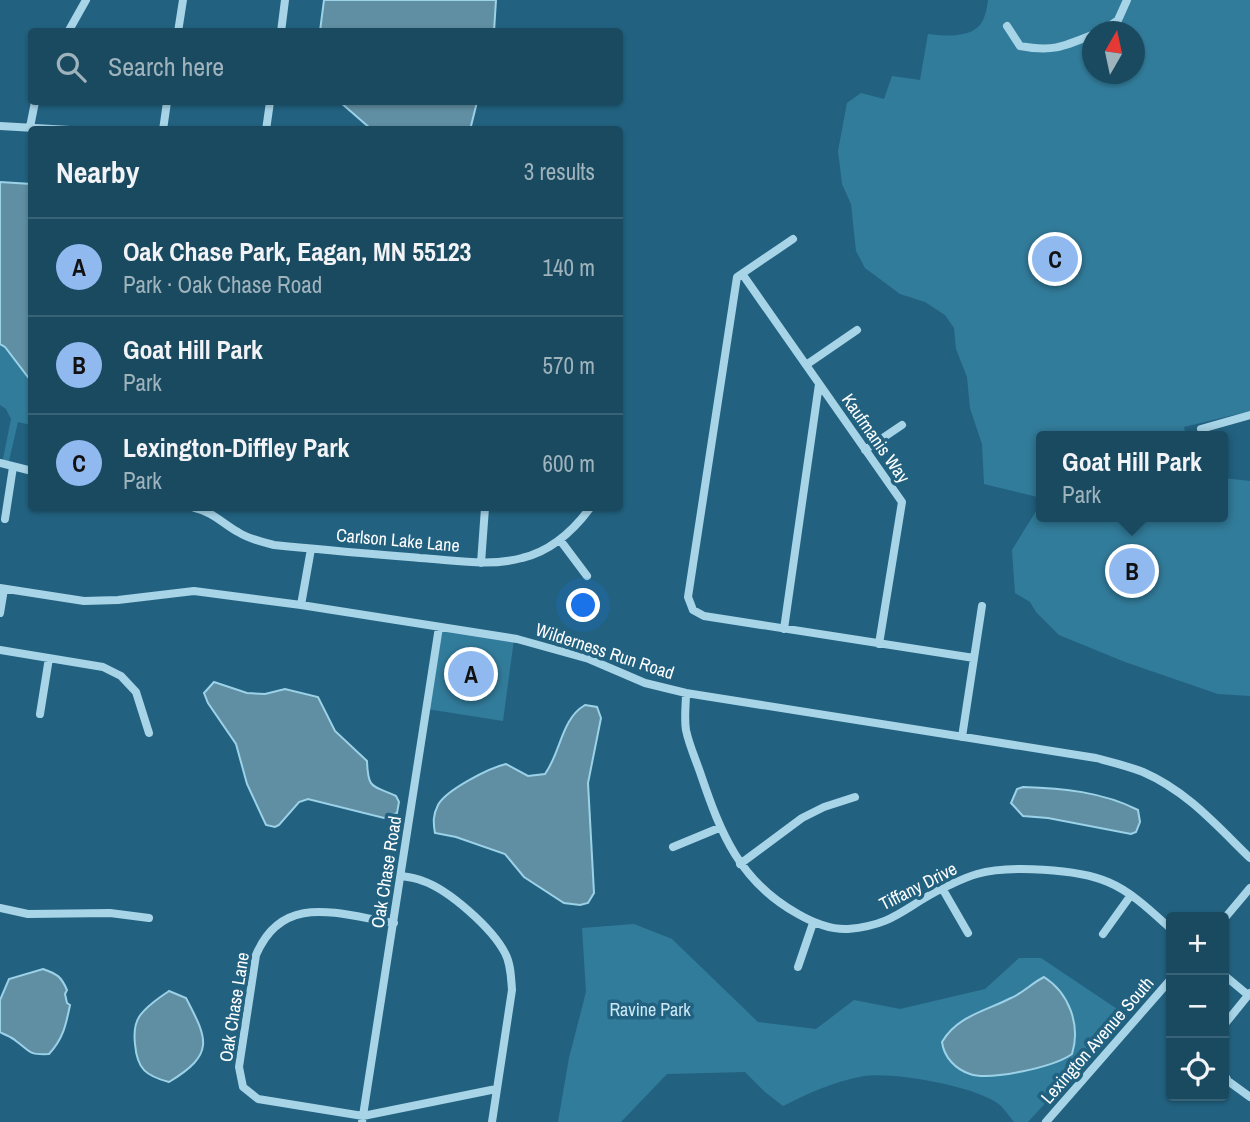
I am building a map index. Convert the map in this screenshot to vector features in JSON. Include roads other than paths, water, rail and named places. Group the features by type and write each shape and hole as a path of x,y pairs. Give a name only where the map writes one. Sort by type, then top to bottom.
{"street":[{"path":"70,28 86,0"},
{"path":"179,28 183,0"},
{"path":"282,28 285,0"},
{"path":"1117,21 1127,0"},
{"path":"1007,26 1020,46 1045,50 1082,39"},
{"path":"30,126 34,105"},
{"path":"164,126 167,105"},
{"path":"267,126 270,105"},
{"path":"0,126 28,127"},
{"path":"793,239 737,277 688,597 693,610 704,616 974,658"},
{"name":"Kaufmanis Way","path":"743,275 902,502 879,644"},
{"path":"806,365 857,330"},
{"path":"784,629 819,384"},
{"path":"1201,429 1250,415"},
{"path":"865,450 902,425"},
{"path":"0,463 28,470"},
{"path":"5,519 13,467"},
{"name":"Carlson Lake Lane","path":"211,511 236,531 254,540 274,545 481,563 524,558 543,551 560,540 588,511"},
{"path":"481,563 485,511"},
{"path":"560,540 586,576"},
{"path":"301,605 311,549"},
{"path":"0,613 2,589"},
{"name":"Wilderness Run Road","path":"2,589 85,601 194,591 301,605 550,647 589,659 645,683 686,693 1096,758 1141,771 1166,784 1192,801 1250,858"},
{"path":"962,737 982,606"},
{"name":"Oak Chase Road","path":"363,1119 439,627"},
{"path":"0,650 103,667 121,676 136,692 149,733"},
{"path":"40,714 49,658"},
{"name":"Tiffany Drive","path":"686,693 685,729 719,828 740,864 757,882 785,907 813,923 843,929 874,926 897,917 942,888 978,873 1018,869 1085,874 1110,882 1131,895 1166,925"},
{"path":"740,864 802,818 824,807 855,797"},
{"path":"674,847 719,828"},
{"path":"401,876 424,881 442,891 488,929 505,953 511,972 512,990 492,1122"},
{"path":"942,888 968,933"},
{"path":"1229,913 1250,888"},
{"path":"1103,934 1131,895"},
{"path":"0,908 28,914 110,913 149,918"},
{"name":"Oak Chase Lane","path":"394,923 311,911 290,916 273,927 263,939 256,955 239,1067 243,1087 258,1099 363,1119 496,1090"},
{"path":"798,967 813,923"},
{"path":"1229,979 1249,994 1229,1019"},
{"name":"Lexington Avenue South","path":"1046,1122 1166,985"},
{"path":"1229,1082 1250,1097"}],"place":[{"name":"Lexington-Diffley Park","path":"1055,259"},
{"name":"Goat Hill Park","path":"1132,571"},
{"name":"Oak Chase Park, Eagan, MN 55123","path":"471,674"}],"park label":[{"name":"Ravine Park","path":"650,1009"}]}
